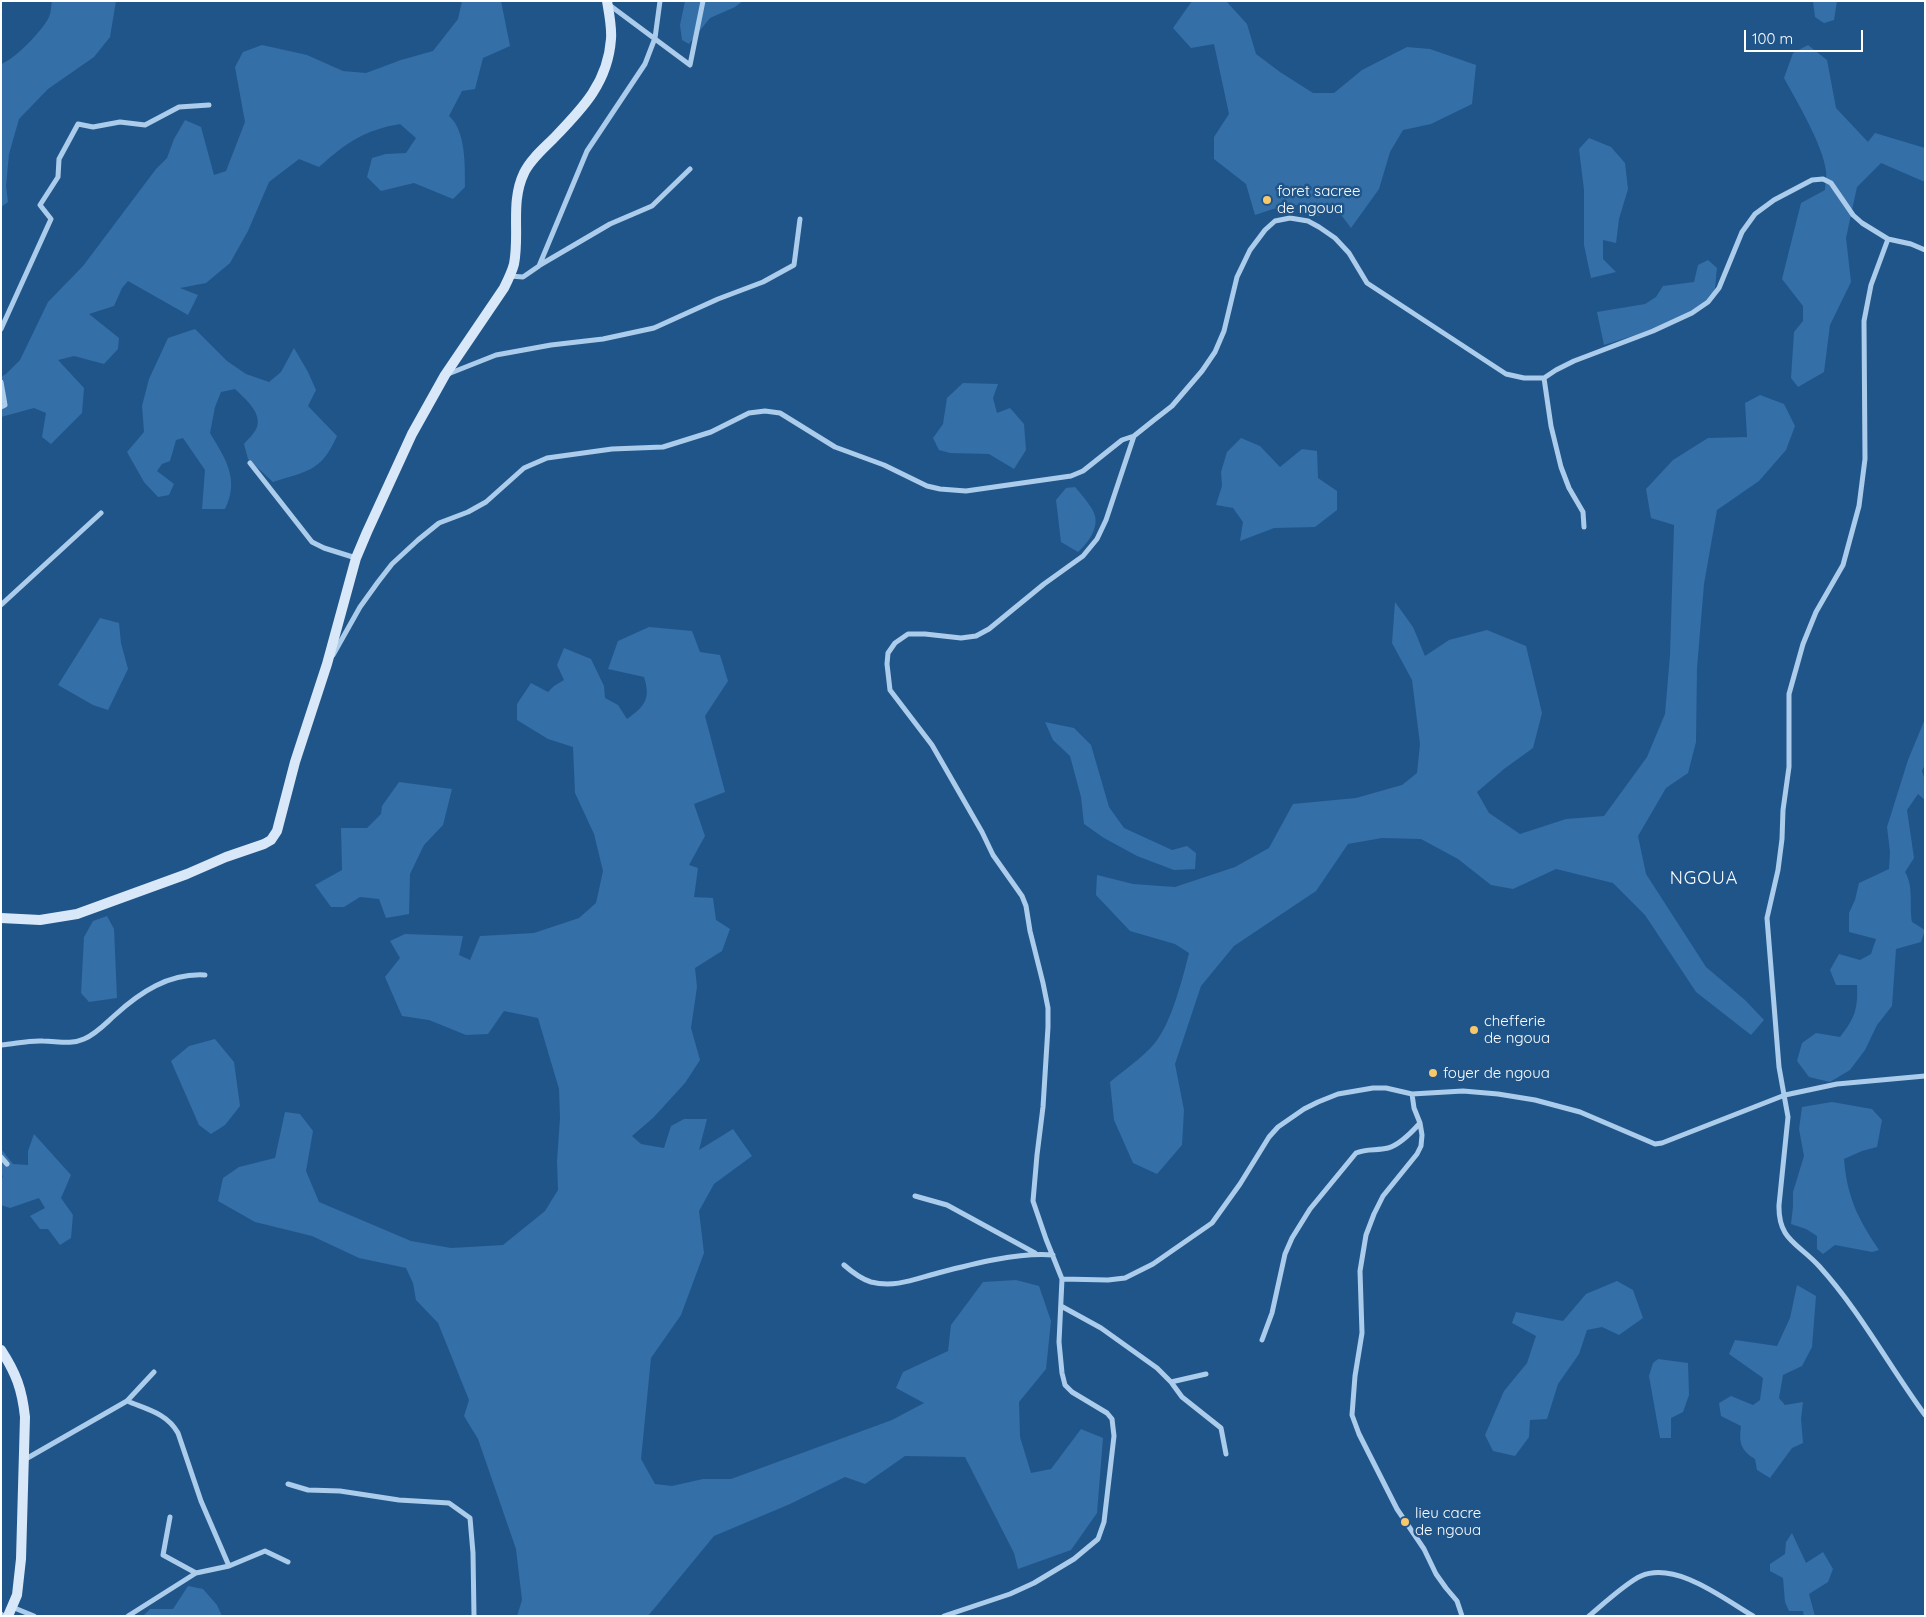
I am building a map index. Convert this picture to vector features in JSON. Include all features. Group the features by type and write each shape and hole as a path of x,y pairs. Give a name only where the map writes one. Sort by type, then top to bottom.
{"main road":[{"path":"1,918 40,920 77,914 264,844 271,840 277,831 295,762 327,664 356,558 394,469 412,434 445,375 504,288 510,276 515,250 516,203 518,189 524,172 585,104 599,85 611,38 607,2"},
{"path":"1,1350 18,1380 23,1395 25,1434 21,1559 18,1588 10,1611"}],"street":[{"path":"539,266 587,150 645,64 655,38 660,1"},
{"path":"607,2 690,65 703,1"},
{"path":"1,329 51,219 40,205 58,177 59,159 78,124 93,127 120,122 145,125 179,107 209,106"},
{"path":"510,276 522,277 610,224 652,206 690,169"},
{"path":"327,664 360,607 392,564 439,523 468,512 486,502 524,468 547,458 612,449 663,447 711,432 749,413 765,411 780,413 835,447 940,490 966,491 1071,476 1089,467 1122,440 1134,436 1172,406 1202,371 1215,352 1224,331 1237,278 1250,250 1265,230 1275,221 1290,218 1308,221 1335,238 1349,254 1367,283 1506,374 1524,378 1544,378 1574,361 1653,332 1692,313 1708,302 1719,288 1742,232 1755,214 1774,200 1812,180 1822,179 1831,183 1853,215 1862,223 1888,239 1911,244 1925,250"},
{"path":"445,375 496,355 551,345 603,339 654,328 718,299 763,282 794,265 800,219"},
{"path":"1888,239 1871,285 1864,321 1865,459 1859,506 1843,565 1816,612 1803,644 1789,694 1789,767 1782,839 1778,870 1767,918 1779,1066 1788,1117 1779,1205 1781,1227 1819,1265 1859,1316 1925,1415"},
{"path":"1544,378 1551,426 1561,467 1569,488 1584,512 1584,527"},
{"path":"1,382 5,405 1,407"},
{"path":"944,1616 1010,1594 1034,1583 1089,1548 1098,1539 1102,1531 1114,1427 1107,1413 1072,1392 1064,1385 1060,1342 1062,1280 1034,1201 1043,1107 1048,1008 1026,906 1022,896 998,864 982,832 932,745 890,690 887,664 888,653 895,643 908,634 961,638 976,636 989,630 1044,584 1083,556 1097,539 1106,520 1134,436"},
{"path":"250,463 312,542 356,558"},
{"path":"1,605 101,513"},
{"path":"1,1045 42,1040 77,1042 98,1031 134,998 148,989 178,977 192,974 205,975"},
{"path":"1062,1280 1126,1278 1153,1264 1212,1223 1220,1214 1269,1137 1278,1127 1318,1102 1338,1094 1372,1088 1386,1088 1412,1094 1463,1092 1498,1094 1535,1100 1580,1112 1655,1144 1662,1143 1785,1095 1837,1084 1925,1076"},
{"path":"1412,1094 1422,1135 1421,1146 1417,1154 1383,1196 1366,1235 1360,1271 1362,1334 1355,1376 1352,1415 1358,1434 1397,1509 1424,1549 1441,1581 1457,1601 1462,1616"},
{"path":"1262,1340 1272,1313 1285,1254 1300,1223 1356,1153 1368,1149 1383,1149 1393,1146 1420,1124"},
{"path":"1,1156 7,1164"},
{"path":"915,1196 947,1205 1035,1253"},
{"path":"844,1266 868,1281 894,1284 910,1282 959,1268 1035,1253 1053,1255"},
{"path":"1061,1306 1101,1328 1157,1368 1182,1397 1222,1428 1226,1454"},
{"path":"24,1460 127,1401 154,1372"},
{"path":"1171,1382 1206,1374"},
{"path":"127,1401 159,1414 172,1423 178,1433 201,1501 229,1566"},
{"path":"288,1484 308,1490 340,1491 399,1500 449,1503 470,1518 473,1554 474,1616"},
{"path":"170,1517 163,1555 196,1573"},
{"path":"128,1616 196,1573 229,1566 265,1551 288,1562"},
{"path":"1589,1616 1638,1577 1650,1573 1670,1575 1708,1588 1753,1616"},
{"path":"10,1611 34,1616"}],"shaded area":[{"path":"52,1 116,1 110,37 94,57 48,89 19,119 9,154 6,186 8,202 1,207 1,64 13,57 28,44 41,29 50,15"},
{"path":"462,1 501,1 510,46 483,58 475,89 462,91 449,116 459,130 464,159 465,187 453,199 414,183 381,191 367,177 372,158 386,154 406,153 416,138 400,124 376,130 356,139 319,167 299,159 269,182 248,231 230,263 206,283 180,288 198,295 188,315 128,281 122,288 114,306 89,314 119,338 118,349 104,364 74,356 58,360 84,388 82,413 51,444 42,437 46,413 34,408 1,417 1,377 20,360 48,302 83,266 156,169 167,158 174,139 185,120 201,127 214,175 226,171 245,122 235,67 243,52 262,45 307,55 343,71 366,73 433,51 458,19"},
{"path":"685,1 743,1 735,7 710,18 689,44 682,40 680,25"},
{"path":"1192,1 1226,1 1247,24 1256,54 1313,93 1334,93 1362,70 1407,47 1430,49 1476,65 1472,104 1431,124 1403,130 1390,152 1379,189 1351,228 1336,208 1318,216 1303,204 1273,209 1255,215 1246,184 1214,159 1214,137 1229,114 1214,44 1191,48 1173,28"},
{"path":"1813,1 1837,1 1834,20 1824,23 1815,17"},
{"path":"1808,45 1827,60 1836,108 1868,142 1875,133 1925,148 1925,182 1881,163 1857,187 1846,238 1851,282 1830,325 1824,372 1798,387 1791,378 1794,332 1803,321 1803,306 1782,279 1801,203 1825,190 1826,173 1824,161 1815,136 1784,78 1793,53"},
{"path":"1589,138 1611,147 1625,163 1628,189 1619,219 1616,243 1603,240 1603,259 1616,272 1591,278 1584,245 1584,190 1579,149"},
{"path":"1708,260 1717,268 1715,288 1709,298 1698,307 1666,324 1604,345 1597,312 1645,304 1656,297 1663,286 1694,282 1698,265"},
{"path":"195,329 227,361 246,374 269,382 281,372 294,348 316,390 308,406 337,436 325,457 319,463 304,472 273,482 248,459 244,444 253,434 258,421 255,411 235,389 221,392 215,407 210,433 221,451 231,478 231,488 225,509 202,509 205,470 183,438 176,440 170,461 162,464 157,471 174,484 169,495 158,497 144,482 127,452 144,432 142,406 149,379 168,338"},
{"path":"963,383 998,384 993,398 997,413 1010,408 1024,424 1026,450 1014,469 989,454 950,453 939,450 933,438 943,424 947,398"},
{"path":"1760,395 1784,404 1795,426 1786,450 1759,481 1717,510 1704,584 1697,668 1696,742 1688,773 1666,788 1638,836 1646,874 1706,967 1745,1000 1764,1020 1751,1035 1696,992 1645,915 1613,883 1556,869 1513,889 1491,885 1458,859 1421,839 1382,838 1348,844 1316,891 1234,946 1201,986 1175,1064 1184,1110 1182,1145 1157,1174 1133,1163 1114,1120 1110,1082 1144,1054 1160,1036 1176,1000 1189,953 1175,944 1130,931 1096,895 1097,875 1133,884 1175,887 1235,867 1269,848 1293,804 1356,798 1402,785 1417,773 1420,744 1412,680 1392,643 1395,602 1413,627 1425,656 1449,640 1487,630 1526,646 1542,713 1533,748 1477,792 1489,813 1520,834 1566,819 1604,816 1647,757 1665,714 1670,655 1674,525 1651,518 1646,489 1673,460 1708,438 1747,437 1745,403"},
{"path":"1241,438 1260,446 1280,467 1302,449 1317,451 1318,478 1337,491 1337,510 1315,527 1274,528 1240,541 1243,522 1233,508 1216,505 1222,486 1221,472 1227,452"},
{"path":"1075,487 1090,506 1095,518 1092,534 1078,552 1061,542 1056,500 1066,488"},
{"path":"100,618 119,623 121,643 128,669 108,710 93,705 58,685"},
{"path":"649,627 692,631 700,652 720,655 728,681 705,716 725,792 694,804 705,836 689,865 698,868 694,897 713,898 716,920 730,929 722,951 695,968 697,987 691,1028 700,1060 685,1083 653,1118 632,1136 641,1144 664,1148 671,1126 684,1119 707,1119 699,1150 733,1129 752,1156 714,1184 699,1211 704,1253 681,1315 651,1358 641,1459 655,1484 672,1486 703,1479 731,1479 892,1420 924,1403 896,1388 903,1372 948,1351 951,1325 983,1282 1016,1280 1039,1286 1051,1321 1046,1369 1019,1402 1020,1437 1031,1473 1051,1469 1081,1429 1103,1438 1097,1513 1071,1550 1018,1569 1014,1553 965,1457 905,1456 865,1484 845,1477 790,1504 714,1536 648,1616 517,1616 522,1600 516,1549 478,1439 464,1416 469,1400 438,1323 416,1300 413,1283 406,1268 359,1258 312,1236 255,1222 218,1201 223,1178 239,1167 275,1158 285,1112 300,1114 313,1131 306,1171 319,1202 411,1241 451,1248 503,1245 545,1211 558,1190 559,1089 538,1018 504,1011 488,1034 466,1035 429,1020 402,1016 385,977 400,958 390,941 405,934 463,936 459,955 470,960 480,936 534,933 579,918 596,903 603,871 594,834 575,793 573,747 548,739 517,720 517,704 531,683 548,692 564,680 557,665 564,648 591,659 604,686 605,698 618,705 627,719 645,701 647,691 644,677 608,669 618,641"},
{"path":"1925,719 1925,764 1922,771 1925,780 1925,800 1918,794 1907,810 1914,858 1905,872 1910,890 1912,922 1925,930 1921,942 1896,949 1892,1006 1877,1025 1865,1050 1850,1070 1830,1082 1809,1077 1797,1061 1802,1043 1816,1033 1840,1037 1855,1013 1857,985 1836,985 1830,970 1839,954 1860,960 1871,954 1876,939 1849,932 1849,913 1855,900 1859,883 1889,869 1890,852 1887,827 1908,760"},
{"path":"1045,722 1074,728 1091,745 1109,807 1124,828 1172,850 1187,846 1196,853 1195,869 1174,870 1137,856 1104,838 1084,824 1081,797 1070,756 1053,740"},
{"path":"399,782 452,789 443,825 424,845 410,874 409,914 386,918 379,899 360,897 344,907 331,907 315,885 342,870 341,828 367,828 381,814 382,806"},
{"path":"107,916 114,929 117,998 89,1002 81,993 84,937 93,921"},
{"path":"215,1039 234,1062 240,1106 225,1125 211,1134 199,1125 171,1061 189,1046"},
{"path":"1832,1102 1872,1109 1882,1120 1877,1147 1844,1159 1848,1185 1859,1218 1879,1250 1872,1252 1835,1245 1823,1254 1817,1249 1817,1236 1806,1229 1791,1224 1793,1192 1804,1156 1799,1129 1802,1107"},
{"path":"34,1134 71,1175 61,1198 73,1215 71,1238 60,1245 48,1229 40,1229 30,1216 45,1208 39,1198 10,1208 1,1205 1,1181 3,1176 1,1174 1,1149 13,1164 28,1165 28,1151"},
{"path":"1617,1281 1633,1290 1643,1318 1619,1335 1602,1327 1587,1330 1579,1354 1558,1384 1547,1419 1530,1420 1529,1437 1515,1456 1493,1451 1485,1435 1504,1391 1527,1363 1536,1336 1512,1323 1516,1312 1563,1321 1586,1294"},
{"path":"1797,1285 1816,1296 1812,1347 1802,1366 1783,1375 1779,1398 1785,1405 1803,1402 1801,1419 1803,1443 1792,1448 1770,1478 1757,1470 1755,1459 1743,1449 1740,1437 1741,1426 1721,1416 1719,1403 1731,1396 1753,1405 1760,1400 1763,1378 1729,1354 1735,1340 1777,1346 1790,1318"},
{"path":"1658,1359 1688,1363 1689,1395 1683,1412 1671,1418 1671,1438 1660,1438 1649,1376 1653,1363"},
{"path":"1792,1533 1806,1563 1823,1552 1833,1569 1828,1582 1809,1594 1815,1616 1804,1616 1803,1611 1789,1611 1785,1602 1783,1578 1770,1571 1770,1564 1785,1554 1786,1542"},
{"path":"188,1586 203,1589 217,1605 222,1616 143,1616 150,1609 173,1609"}],"place":[{"name":"foret sacree de ngoua","path":"1267,200"},
{"name":"chefferie de ngoua","path":"1474,1030"},
{"name":"foyer de ngoua","path":"1433,1073"},
{"name":"lieu cacre de ngoua","path":"1405,1522"}],"district":[{"name":"NGOUA","path":"1704,879"}]}
